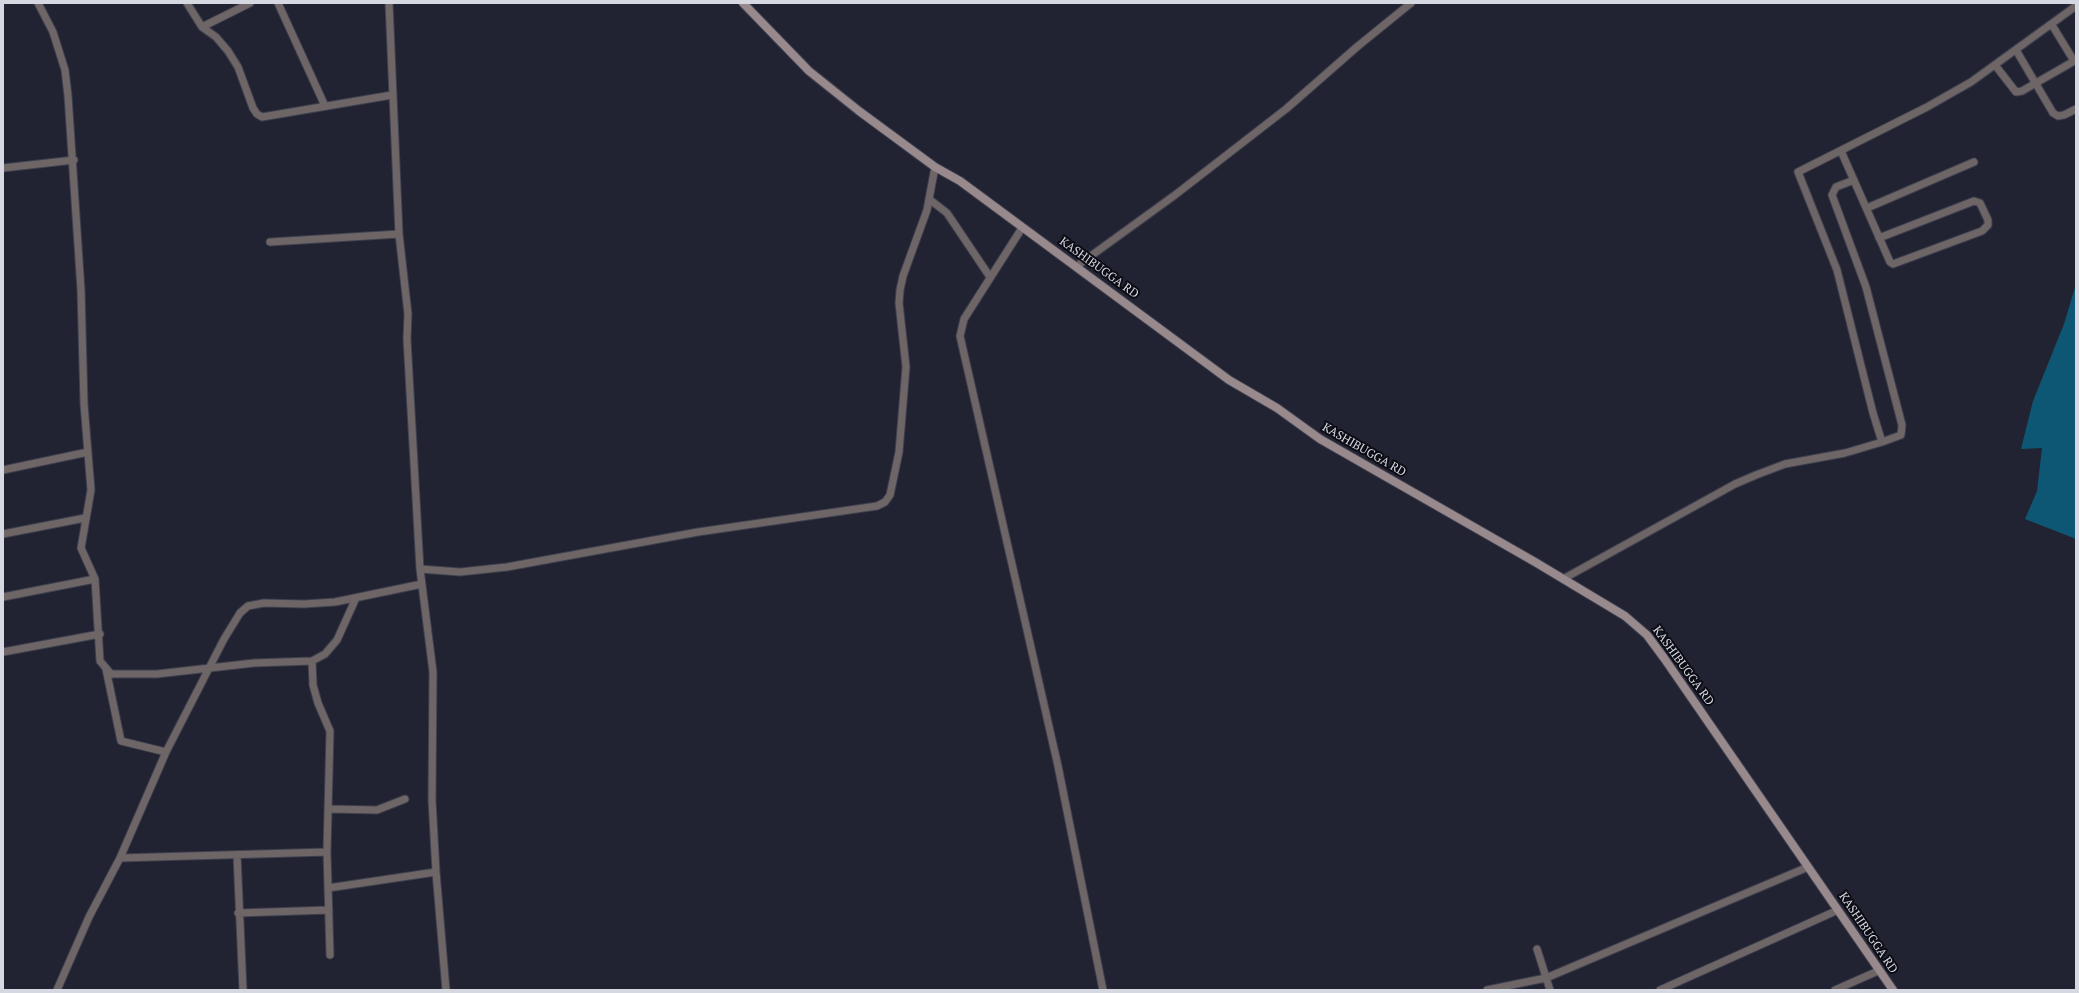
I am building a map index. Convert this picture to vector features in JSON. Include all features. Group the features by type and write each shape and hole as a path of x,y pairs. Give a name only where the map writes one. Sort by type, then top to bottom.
{"main road":[{"name":"KASHIBUGGA RD","path":"743,3 809,71 860,111 935,167 960,181 1022,228 1077,266 1229,380 1277,408 1320,439 1625,616 1647,635 1838,910 1878,971 1893,990"}],"street":[{"path":"38,3 53,32 65,70 74,160 81,290 84,404 91,490 81,548 95,579 100,634 100,661 111,674 157,674 209,668 312,660 325,654 337,640 356,598"},
{"path":"187,3 202,27 216,37 228,51 238,67 257,114 262,117 392,95"},
{"path":"202,27 250,3"},
{"path":"278,3 325,106"},
{"path":"389,3 398,234 408,314 407,338 420,569 433,672 432,800 436,872 446,990"},
{"path":"1077,266 1175,195 1286,109 1358,46 1411,3"},
{"path":"1882,442 1872,413 1839,277 1798,172 1947,96 1995,65 2052,25 2076,6"},
{"path":"1995,65 2016,92 2035,84 2075,60 2052,25"},
{"path":"2016,50 2053,113 2058,116 2076,110"},
{"path":"1841,151 1890,262 1896,264 1982,231 1988,225 1988,220 1980,203 1974,201 1880,238"},
{"path":"3,168 74,160"},
{"path":"1867,208 1974,162"},
{"path":"420,569 460,572 507,567 698,532 877,506 886,502 890,495 899,452 905,373 899,303 900,290 929,199 935,167"},
{"path":"1563,579 1735,484 1756,475 1785,464 1845,453 1901,435 1902,425 1866,287 1832,195 1836,187 1854,180"},
{"path":"929,199 947,213 990,276"},
{"path":"1022,228 964,319 960,336 961,348 1056,758 1103,990"},
{"path":"270,242 398,234"},
{"path":"3,470 88,452"},
{"path":"3,534 86,518"},
{"path":"3,596 95,579"},
{"path":"57,990 89,917 120,858 166,752 209,668 240,613 248,606 264,602 304,604 335,602 422,584"},
{"path":"3,652 100,634"},
{"path":"312,660 313,685 318,703 330,731 327,852 330,955"},
{"path":"106,667 121,741 166,752"},
{"path":"328,809 377,810 405,798"},
{"path":"120,858 327,852"},
{"path":"237,855 238,913 243,990"},
{"path":"1487,990 1546,978 1808,867"},
{"path":"328,888 436,872"},
{"path":"238,913 329,910"},
{"path":"1660,990 1838,910"},
{"path":"1537,948 1550,990"},
{"path":"1835,990 1878,971"}],"water":[{"path":"2076,284 2076,539 2025,519 2037,491 2042,448 2021,449 2033,401 2064,324"}]}
